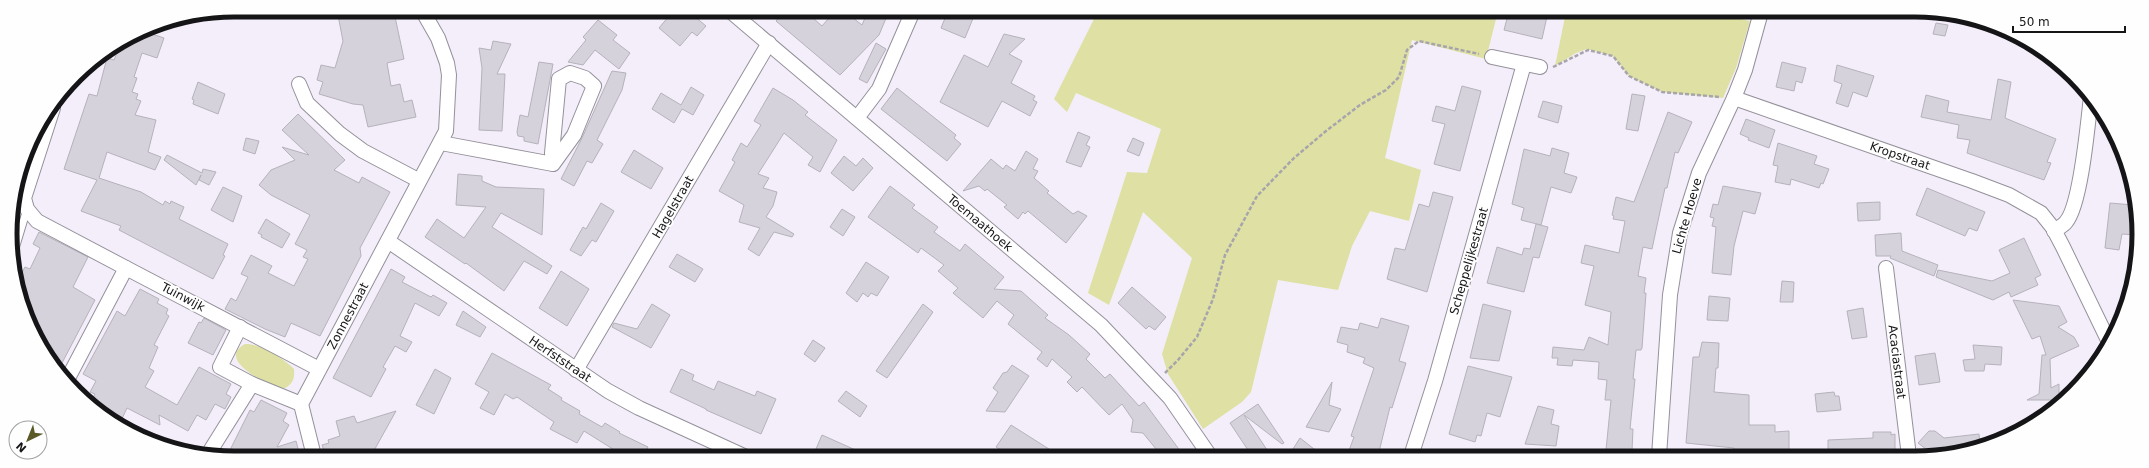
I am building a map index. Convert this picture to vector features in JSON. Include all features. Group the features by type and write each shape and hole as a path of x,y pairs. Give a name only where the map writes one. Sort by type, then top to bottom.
{"street":[{"name":"Zonnestraat","path":"301,404 388,241 418,180 446,131 449,75 438,38 426,17"},
{"name":"Toemaathoek","path":"737,17 1101,326 1170,398 1207,451"},
{"path":"857,118 879,89 911,17"},
{"name":"Lichte Hoeve","path":"1659,451 1670,295 1677,248 1699,173 1734,98 1745,70 1760,17"},
{"name":"Hagelstraat","path":"576,370 769,43"},
{"path":"1492,56 1540,67"},
{"name":"Scheppelijkestraat","path":"1413,451 1437,374 1524,64"},
{"path":"570,73 585,78 594,86 574,135 553,164 552,153 559,79 570,73"},
{"path":"299,84 307,103 340,134 363,150 418,180"},
{"name":"Kropstraat","path":"1734,98 2009,195 2041,213 2054,231 2106,336"},
{"path":"2054,231 2066,222 2073,210 2083,161 2090,106"},
{"path":"27,209 24,198 51,118"},
{"path":"441,142 553,164"},
{"name":"Tuinwijk","path":"27,209 37,221 319,369"},
{"name":"Herfststraat","path":"388,241 576,370 639,408 733,451"},
{"path":"70,375 126,268"},
{"name":"Acaciastraat","path":"1886,268 1908,451"},
{"path":"240,327 220,367 252,384 301,404 313,451"},
{"path":"211,450 252,384"}],"lane":[{"path":"17,242 27,209"}],"path":[{"path":"1155,381 1178,360 1198,337 1213,298 1225,255 1257,196 1294,158 1360,105 1386,90 1399,76 1407,50 1419,41 1492,56"},
{"path":"1540,67 1555,67 1577,54 1588,50 1613,56 1629,76 1662,92 1734,98"}],"green space":[{"path":"1095,17 1496,17 1486,59 1412,40 1385,158 1421,170 1409,221 1370,211 1352,246 1338,290 1278,280 1251,392 1242,402 1203,429 1168,374 1162,354 1192,258 1143,212 1109,305 1088,293 1127,172 1147,173 1161,129 1076,93 1067,112 1054,99"},
{"path":"1565,17 1731,17 1750,21 1736,68 1723,98 1662,92 1629,76 1613,56 1587,49 1576,53 1555,66"},
{"path":"2014,41 2020,44 2013,44"},
{"path":"245,344 257,346 278,356 294,369 292,382 282,389 266,383 247,371 236,357 237,350"}],"building":[{"path":"338,17 395,17 404,59 387,63 391,86 400,84 404,102 412,100 416,117 368,127 363,105 353,104 319,94 323,82 317,80 321,65 335,68 343,41"},
{"path":"668,17 695,17 706,26 697,36 692,32 680,46 659,28"},
{"path":"779,17 812,17 822,26 830,17 852,17 862,25 865,17 886,17 879,35 840,75 776,21"},
{"path":"946,17 974,17 965,38 941,28"},
{"path":"1507,17 1547,17 1542,39 1504,30"},
{"path":"598,20 617,35 613,40 630,53 619,69 595,50 583,65 568,62 586,40 583,37"},
{"path":"1936,23 1948,25 1945,36 1933,34"},
{"path":"151,34 164,38 157,58 142,53 134,77 137,78 132,92 138,94 136,99 141,101 135,115 156,120 148,152 161,157 155,170 107,152 99,178 141,192 163,205 165,201 170,204 171,201 184,207 179,219 228,244 223,255 225,256 213,279 119,230 121,226 81,211 97,180 64,169 89,94 97,96 107,58 114,60 118,51 138,39"},
{"path":"1004,34 1025,39 1009,54 1022,61 1011,83 1035,96 1033,100 1037,102 1030,116 1002,101 988,127 940,102 964,55 988,67"},
{"path":"493,41 511,44 497,74 505,74 502,131 479,130 482,68 479,48 491,50"},
{"path":"876,43 886,49 867,83 859,79"},
{"path":"539,62 553,64 538,144 524,141 524,137 518,136 517,132 520,115 528,117"},
{"path":"1782,62 1806,68 1802,83 1796,81 1794,91 1776,87"},
{"path":"1837,65 1874,76 1867,97 1853,92 1848,107 1836,103 1842,84 1834,81"},
{"path":"612,71 626,73 622,90 597,140 603,144 592,163 587,161 574,186 561,179 582,138"},
{"path":"1998,79 2011,82 2005,118 2056,139 2047,162 2051,163 2044,180 1967,153 1970,140 1957,138 1959,125 1921,117 1926,95 1949,101 1947,112 1991,120"},
{"path":"198,82 225,94 218,114 193,104 194,100 192,99"},
{"path":"1462,86 1481,91 1460,171 1434,164 1445,124 1432,121 1436,106 1455,111"},
{"path":"691,87 704,95 693,115 682,109 674,123 652,109 661,93 681,105"},
{"path":"773,88 793,100 808,112 805,115 837,140 820,172 808,165 813,157 784,133 758,174 769,178 763,188 777,192 773,206 766,217 794,234 792,237 774,232 759,256 748,249 760,228 739,222 744,205 719,191 735,162 732,160 741,143 747,147 761,125 754,121"},
{"path":"897,88 956,135 954,138 961,144 947,161 881,109"},
{"path":"1632,94 1645,96 1638,131 1626,129"},
{"path":"1543,101 1562,106 1558,123 1538,117"},
{"path":"1668,112 1692,122 1678,153 1675,152 1667,188 1665,188 1652,249 1643,247 1638,276 1646,278 1644,293 1646,293 1642,348 1641,350 1636,350 1633,379 1635,379 1630,429 1633,429 1632,451 1606,450 1611,400 1605,400 1607,380 1598,379 1599,362 1573,360 1572,366 1557,365 1558,358 1552,358 1553,347 1584,350 1589,337 1608,345 1611,312 1585,305 1594,266 1581,263 1585,245 1619,253 1625,221 1613,219 1614,216 1612,215 1616,197 1634,202"},
{"path":"298,114 345,160 334,170 359,183 362,177 390,192 360,248 361,256 320,336 291,323 285,337 265,329 225,309 231,298 236,301 248,277 241,274 251,255 272,266 268,273 294,286 308,259 303,257 307,250 295,244 310,215 271,195 259,185 271,170 295,160 282,147 309,155 282,130"},
{"path":"1746,119 1775,130 1769,148 1748,140 1749,138 1740,134"},
{"path":"1078,132 1090,137 1086,145 1090,147 1081,167 1066,162"},
{"path":"246,138 259,141 255,154 243,150"},
{"path":"1133,138 1144,143 1139,156 1127,151"},
{"path":"1778,143 1817,156 1814,164 1829,169 1823,184 1821,183 1819,188 1791,179 1790,185 1775,182 1778,166 1773,165"},
{"path":"1552,148 1569,153 1564,173 1577,177 1571,193 1551,187 1541,225 1521,220 1524,208 1512,204 1524,149 1550,156"},
{"path":"634,150 663,168 651,189 621,172"},
{"path":"1026,151 1038,159 1033,169 1038,171 1034,178 1049,191 1047,193 1073,214 1078,211 1087,216 1066,243 1028,211 1025,214 1023,212 1018,219 1004,207 1007,205 987,189 985,191 979,186 963,191 991,159 1003,169 1006,165 1015,171"},
{"path":"167,155 202,173 203,169 216,172 209,185 199,180 201,175 196,185 164,160"},
{"path":"844,156 856,166 863,158 873,168 853,191 831,173"},
{"path":"458,174 482,176 482,181 496,187 544,189 542,235 501,213 492,227 552,266 547,274 524,261 504,291 466,263 465,264 425,237 437,219 464,238 486,207 456,205"},
{"path":"890,186 915,205 912,208 938,227 934,232 960,251 965,244 1004,277 994,289 1021,291 1048,315 1045,318 1069,335 1090,354 1086,359 1105,378 1110,374 1139,406 1144,402 1180,451 1153,451 1156,449 1143,433 1131,432 1133,420 1122,404 1109,415 1082,387 1077,392 1067,382 1072,377 1052,359 1047,367 1037,359 1042,352 1008,324 1014,315 997,301 983,318 953,293 958,288 938,271 944,265 921,248 918,253 868,217"},
{"path":"1723,186 1761,193 1755,214 1743,211 1734,246 1731,275 1712,273 1716,227 1712,226 1714,218 1710,217 1713,204 1718,205"},
{"path":"223,187 242,196 233,222 211,210"},
{"path":"1927,188 1985,212 1977,231 1969,228 1965,236 1916,215"},
{"path":"1433,192 1453,197 1427,292 1387,279 1395,248 1405,250 1419,204 1429,207"},
{"path":"1880,202 1880,220 1858,221 1857,203"},
{"path":"601,203 614,211 596,242 592,240 581,256 570,250 583,227 586,229"},
{"path":"2110,203 2130,205 2132,235 2122,234 2119,250 2105,248"},
{"path":"842,209 855,217 843,236 830,227"},
{"path":"266,219 290,234 282,248 261,237 262,235 258,233"},
{"path":"1536,224 1548,227 1539,258 1533,257 1524,292 1487,283 1497,247 1522,255 1524,248 1530,249"},
{"path":"39,232 88,257 73,287 95,300 62,363 54,355 39,330 24,290 21,275 25,267 30,269 40,248 33,244"},
{"path":"1901,233 1902,251 1938,265 1934,276 1890,258 1891,256 1876,256 1875,235"},
{"path":"2024,238 2041,275 2035,278 2038,285 2011,297 2009,292 1993,300 1936,277 1938,270 1992,281 2010,273 1999,250"},
{"path":"677,254 703,269 695,282 669,267"},
{"path":"866,262 889,277 877,296 871,293 868,297 863,293 857,302 846,293"},
{"path":"391,269 405,277 402,282 431,297 433,295 447,303 439,316 415,303 400,336 412,342 406,352 395,346 383,367 386,369 371,397 333,378"},
{"path":"561,271 589,289 567,326 539,308"},
{"path":"1782,281 1794,282 1793,302 1780,302"},
{"path":"1132,287 1166,317 1155,330 1149,326 1146,329 1118,303"},
{"path":"140,289 159,299 157,303 168,309 166,314 169,316 154,345 158,347 149,368 154,371 145,387 177,405 199,367 231,384 226,394 231,397 225,409 215,404 206,420 197,415 188,431 159,415 160,425 127,408 122,420 93,398 95,394 90,392 96,381 83,374 117,311 125,316"},
{"path":"1709,296 1730,298 1728,321 1707,320"},
{"path":"2013,300 2059,306 2067,322 2058,327 2074,337 2079,346 2050,359 2051,388 2059,384 2059,396 2054,400 2027,400 2039,394 2042,355 2046,355 2040,336 2032,339"},
{"path":"652,304 670,315 651,348 612,327 614,323 637,329"},
{"path":"923,304 933,312 887,378 876,371"},
{"path":"1483,304 1511,311 1499,361 1470,358"},
{"path":"1863,308 1867,337 1852,339 1847,311"},
{"path":"463,311 486,327 480,337 456,325"},
{"path":"204,318 226,330 213,355 188,343 199,322 201,323"},
{"path":"1381,318 1409,326 1399,361 1406,363 1392,408 1390,407 1379,451 1349,451 1354,437 1351,436 1374,368 1363,363 1365,358 1347,352 1348,345 1337,342 1341,327 1358,330 1360,323 1378,328"},
{"path":"813,340 825,348 815,362 804,354"},
{"path":"1702,342 1719,343 1718,368 1716,368 1714,392 1749,395 1749,425 1775,425 1775,432 1789,431 1789,451 1734,451 1734,448 1686,443 1693,357 1699,357"},
{"path":"1973,345 2002,347 2001,365 1985,364 1984,371 1965,371 1963,360 1975,359"},
{"path":"492,353 551,385 548,389 562,398 561,400 580,411 579,414 602,427 605,423 620,432 619,433 648,447 646,451 616,451 584,431 577,443 550,429 554,422 517,397 513,399 505,394 494,415 480,408 489,392 475,384"},
{"path":"1935,353 1940,382 1919,385 1915,356"},
{"path":"1012,365 1029,376 1005,412 986,411 998,392 993,388 1003,373 1007,372"},
{"path":"1468,366 1512,377 1500,417 1487,413 1481,436 1477,435 1475,442 1449,434"},
{"path":"435,369 451,378 434,414 416,405"},
{"path":"681,369 694,375 692,380 714,390 718,381 755,396 757,391 776,399 761,434 706,410 670,392"},
{"path":"1332,382 1329,405 1341,409 1329,432 1306,427"},
{"path":"846,391 867,406 860,417 838,401"},
{"path":"1834,392 1835,396 1839,396 1841,410 1817,412 1815,394"},
{"path":"261,400 287,413 283,421 289,425 277,447 296,441 299,451 230,451 250,410 254,412"},
{"path":"1258,404 1284,443 1282,444 1244,415 1268,451 1249,451 1230,423"},
{"path":"1538,406 1554,410 1551,424 1559,426 1556,446 1525,444"},
{"path":"396,411 374,451 324,451 322,445 329,443 328,440 340,436 336,421 354,416 357,423"},
{"path":"1011,425 1052,451 1002,451 996,447"},
{"path":"1929,431 1935,431 1944,438 1979,434 1980,441 1957,447 1929,451 1926,451 1926,449 1918,443"},
{"path":"1873,432 1891,432 1891,435 1895,434 1895,451 1828,451 1828,440 1873,438"},
{"path":"822,435 858,451 815,451"},
{"path":"1300,438 1317,451 1293,451"}]}
